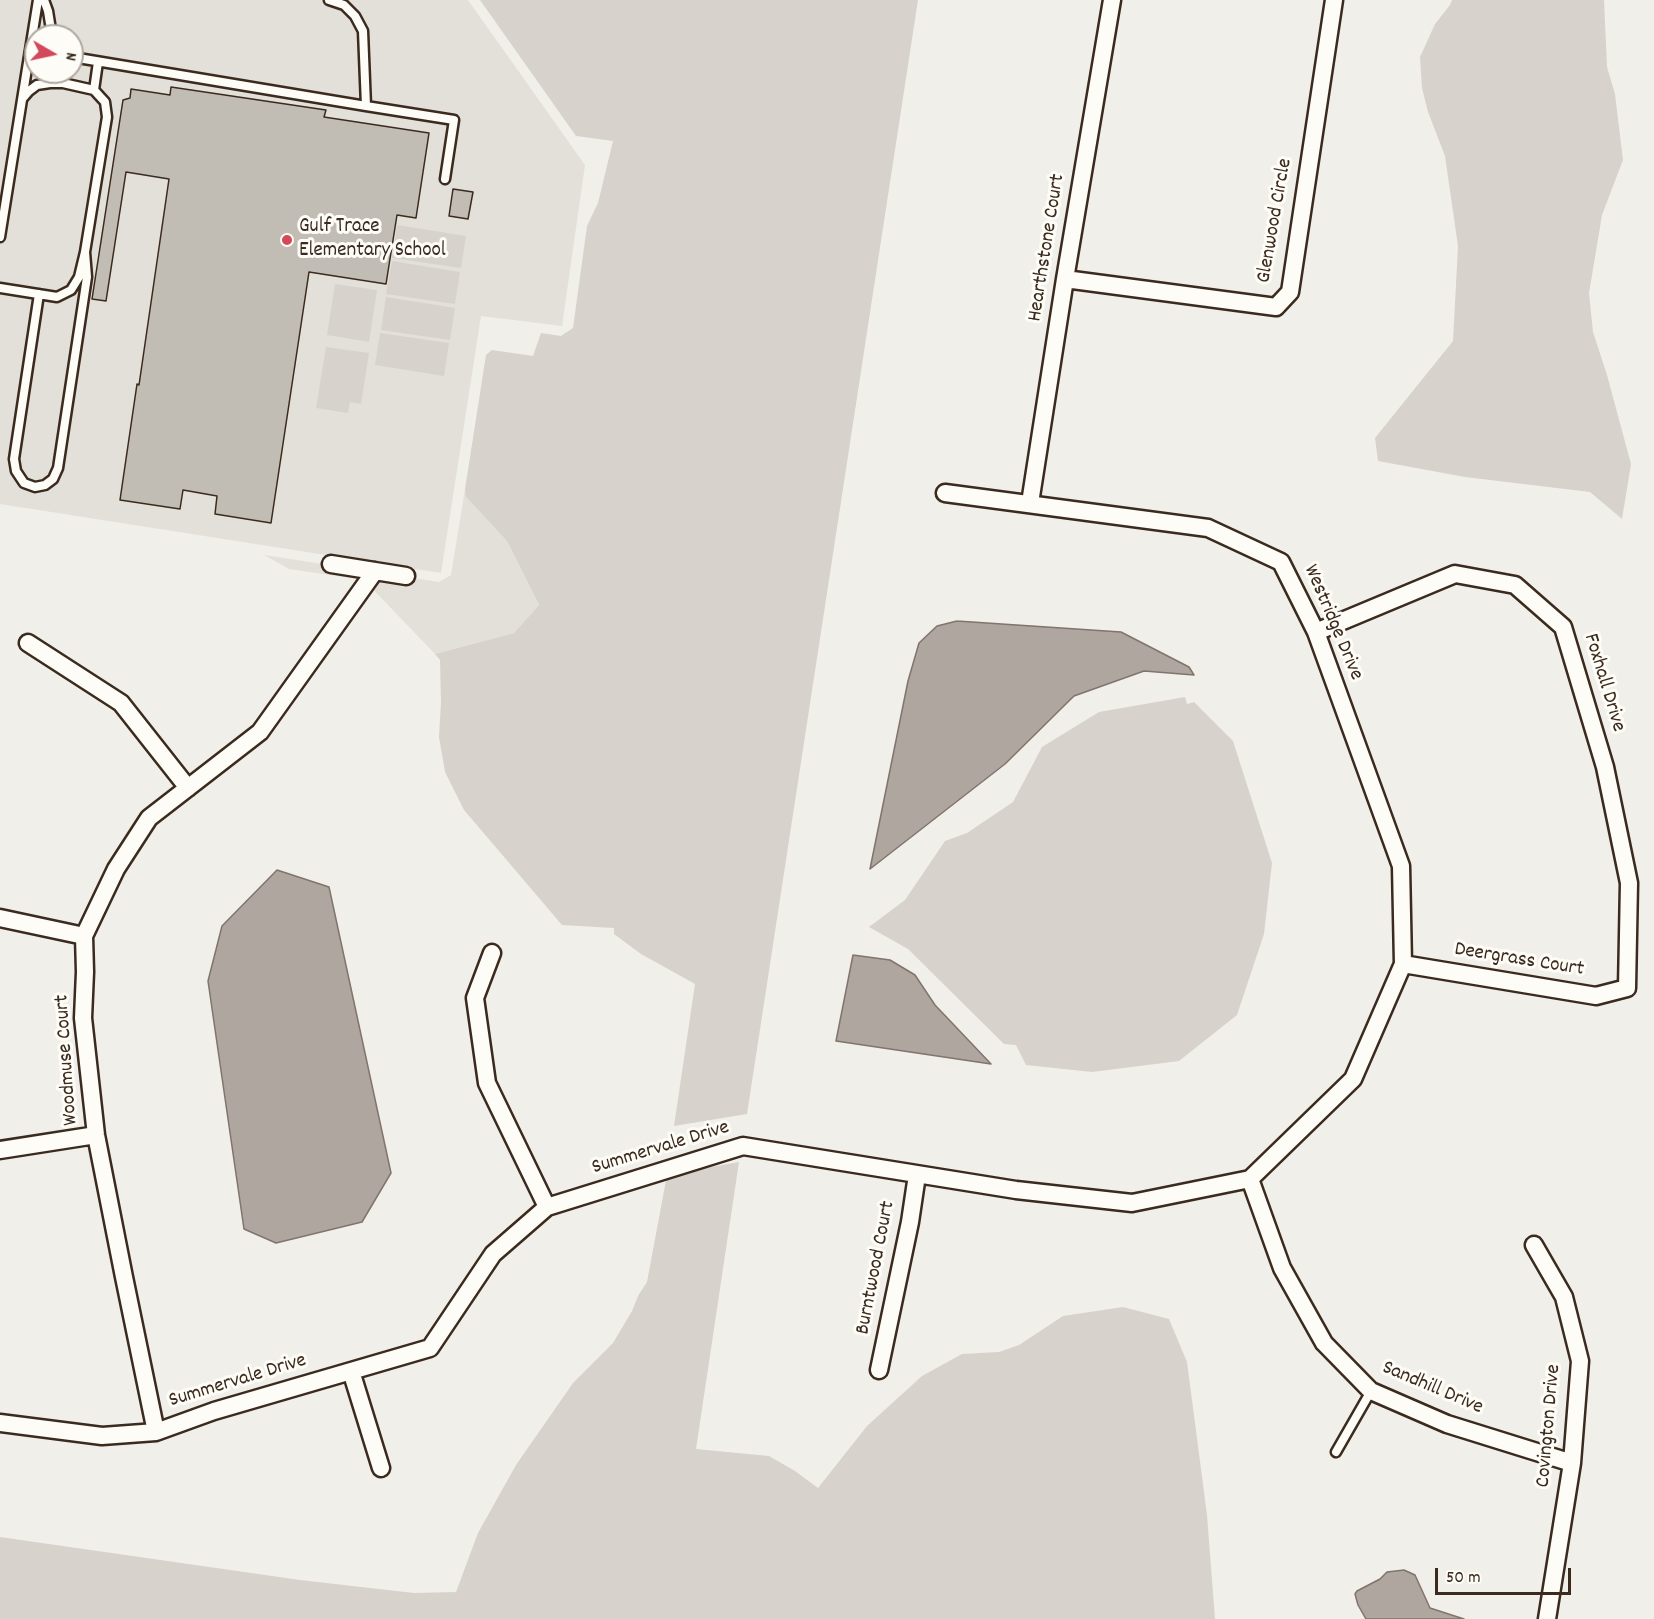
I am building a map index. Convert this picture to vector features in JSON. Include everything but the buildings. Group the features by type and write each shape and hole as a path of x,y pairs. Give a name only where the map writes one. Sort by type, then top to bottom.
{"street":[{"name":"Hearthstone Court","path":"1030,503 1112,0"},
{"name":"Glenwood Circle","path":"1065,279 1276,307 1290,292 1334,0"},
{"name":"Westridge Drive","path":"945,493 1208,528 1281,562 1316,632 1401,866 1403,964"},
{"path":"331,564 406,576"},
{"name":"Woodmuse Court","path":"156,1432 96,1135 83,1018 84,936 116,869 149,818 260,732 375,571"},
{"name":"Foxhall Drive","path":"1316,632 1455,573 1515,585 1563,627 1605,767 1629,883 1627,988"},
{"path":"28,643 121,703 188,788"},
{"path":"0,918 84,936"},
{"path":"492,953 475,998 487,1083 548,1207"},
{"path":"1250,1179 1353,1079 1403,964"},
{"name":"Deergrass Court","path":"1403,964 1596,996 1627,988"},
{"path":"0,1150 96,1135"},
{"name":"Summervale Drive","path":"0,1423 102,1436 156,1432 214,1411 430,1348 493,1254 548,1207 742,1146 1016,1191 1132,1203 1250,1179"},
{"name":"Burntwood Court","path":"879,1370 910,1222 917,1175"},
{"name":"Sandhill Drive","path":"1250,1179 1282,1268 1324,1343 1371,1391 1447,1424 1572,1463"},
{"name":"Covington Drive","path":"1534,1245 1564,1297 1580,1361 1572,1463 1547,1619"},
{"path":"351,1371 381,1468"}],"lane":[{"path":"0,237 38,0"},
{"path":"45,0 50,24"},
{"path":"48,11 49,0"},
{"path":"329,0 344,5 355,16 363,31 366,106"},
{"path":"84,59 454,120 445,179"},
{"path":"94,90 98,62"},
{"path":"0,288 57,297 71,290 79,277 86,252 106,117 105,102 94,90 63,83 37,85 22,100"},
{"path":"39,294 14,459 16,471 24,483 35,487 45,485 52,479 58,468 87,277 86,252"},
{"path":"1336,1452 1371,1391"}],"shaded area":[{"name":"Gulf Trace Elementary School","path":"0,0 468,0 585,165 562,326 481,316 441,573 0,504"},
{"path":"480,0 918,0 747,1114 674,1126 695,984 641,954 614,934 614,928 562,925 464,810 445,772 439,737 440,660 435,654 514,633 539,605 507,541 466,497 465,489 486,355 492,350 533,356 541,333 561,336 573,328 587,226 598,203 613,141 576,136"},
{"path":"1452,0 1604,0 1607,67 1615,94 1623,160 1602,215 1589,293 1593,332 1631,464 1622,519 1590,492 1465,477 1378,461 1375,438 1453,341 1458,246 1445,156 1428,112 1422,88 1420,57 1435,24"},
{"path":"397,225 466,236 461,268 392,258"},
{"path":"392,261 460,272 455,304 386,294"},
{"path":"335,284 377,290 369,342 327,335"},
{"path":"386,297 455,308 450,340 381,330"},
{"path":"380,333 449,343 444,376 375,365"},
{"path":"326,347 369,353 361,404 350,402 348,413 316,408"},
{"path":"465,489 466,497 507,541 539,605 514,633 435,654 364,580 289,569 264,555 439,582 451,575"},
{"path":"957,621 1121,632 1189,667 1194,675 1144,671 1074,696 1005,764 870,869 908,681 919,643 937,626"},
{"path":"1185,697 1187,704 1194,702 1233,741 1272,863 1264,934 1237,1015 1179,1061 1092,1072 1026,1065 1016,1045 1004,1044 908,949 869,927 905,900 945,841 967,833 1013,802 1042,747 1099,712"},
{"path":"277,870 329,887 391,1173 362,1222 276,1243 244,1229 208,981 222,926"},
{"path":"853,955 890,960 915,975 935,1005 991,1064 836,1041"},
{"path":"739,1162 696,1449 769,1456 818,1488 867,1426 922,1376 962,1354 999,1352 1019,1345 1063,1316 1123,1307 1169,1319 1187,1362 1207,1515 1215,1619 0,1619 0,1537 300,1580 414,1593 456,1592 478,1533 516,1465 573,1383 613,1343 647,1282 667,1175"},
{"path":"1404,1570 1415,1575 1430,1608 1464,1619 1366,1619 1358,1605 1355,1594 1357,1591 1380,1579 1387,1572"}],"place":[{"name":"Gulf Trace Elementary School","path":"287,240"}]}
